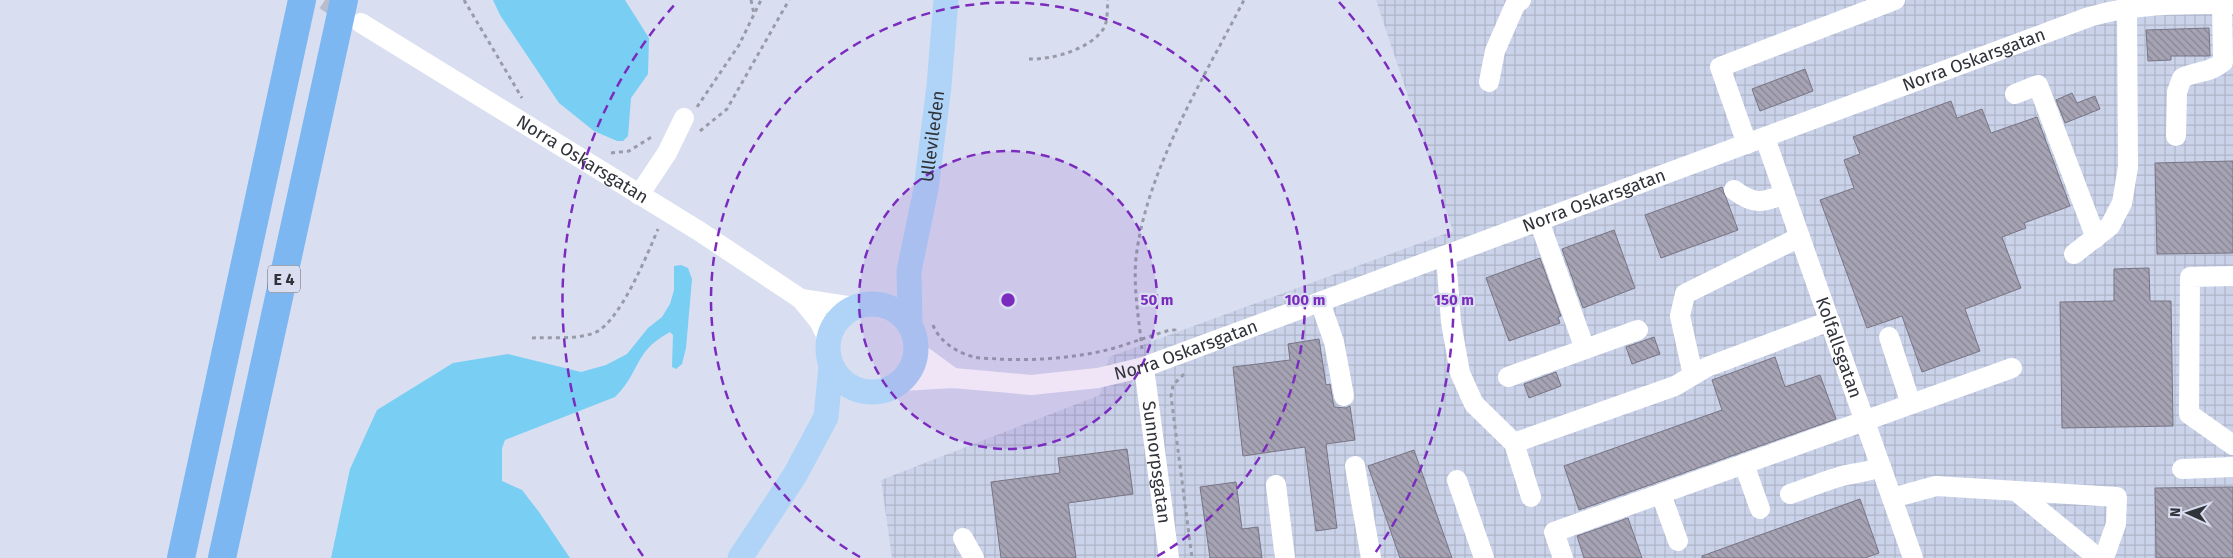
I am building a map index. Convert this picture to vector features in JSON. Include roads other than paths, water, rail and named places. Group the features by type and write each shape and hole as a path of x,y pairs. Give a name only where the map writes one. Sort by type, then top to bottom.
{"highway":[{"name":"E 4","path":"181,558 302,0"},
{"name":"E 4","path":"222,558 344,0"}],"main road":[{"name":"Ullevileden","path":"921,324 909,271 926,189 939,86 946,0"},
{"name":"Ullevileden","path":"865,305 889,294 909,271"},
{"path":"740,558 795,476 826,417 831,366 827,348 828,339 830,331 840,316 865,305 895,310 921,324 914,333 916,352 912,367 902,381 885,390 865,392 856,390 841,381 831,366"},
{"path":"826,417 865,392"}],"street":[{"path":"1489,82 1496,51 1515,5 1521,0"},
{"name":"Kolfallsgatan","path":"1895,0 1720,67 1756,141 1785,194 1913,558"},
{"path":"2176,136 2177,92 2182,78 2193,72 2213,70 2223,62 2228,4"},
{"name":"Norra Oskarsgatan","path":"902,381 953,378 1031,385 1098,378 1144,367 1756,141 2102,6 2127,8 2228,4"},
{"path":"2074,254 2110,226 2122,203 2128,167 2127,8"},
{"name":"Norra Oskarsgatan","path":"361,23 665,211 801,299 819,321 828,339"},
{"path":"2015,94 2038,85 2096,238"},
{"path":"639,195 676,138 684,118"},
{"path":"1734,190 1747,200 1757,202 1785,194"},
{"path":"1539,221 1585,349"},
{"path":"1692,376 1680,316 1684,294 1800,237"},
{"path":"1446,256 1451,322 1460,373 1474,404 1514,443 1531,497"},
{"path":"2233,276 2190,277 2189,414 2233,445"},
{"name":"Norra Oskarsgatan","path":"801,299 865,305"},
{"path":"1320,302 1334,342 1344,396"},
{"path":"1514,443 1675,386 1707,366 1830,322"},
{"path":"1508,377 1638,330"},
{"path":"1889,338 1911,404"},
{"name":"Norra Oskarsgatan","path":"916,352 953,378"},
{"name":"Sunnorpsgatan","path":"1144,367 1169,558"},
{"path":"1563,558 1554,532 2012,368"},
{"path":"1744,464 1760,509"},
{"path":"1355,466 1371,558"},
{"path":"1790,494 1836,478 1865,473 1881,467"},
{"path":"2182,469 2233,467"},
{"path":"1457,480 1484,558"},
{"path":"1276,485 1285,558"},
{"path":"1892,498 1936,486 2117,497 2116,524 2104,558"},
{"path":"2016,491 2098,558"},
{"path":"1661,494 1678,541"},
{"path":"963,538 974,558"}],"water":[{"path":"493,0 625,0 649,38 648,74 631,98 628,136 623,141 617,141 594,131 559,103 500,15"},
{"path":"681,265 688,268 692,279 686,348 682,364 676,369 672,367 673,335 670,332 657,340 648,349 629,380 615,397 505,440 502,448 502,481 522,490 570,558 331,558 350,469 377,410 453,363 508,354 581,372 606,365 627,354 648,328 662,317 670,304 674,290 674,266"}],"tunnel":[{"path":"325,0 351,17"}]}
